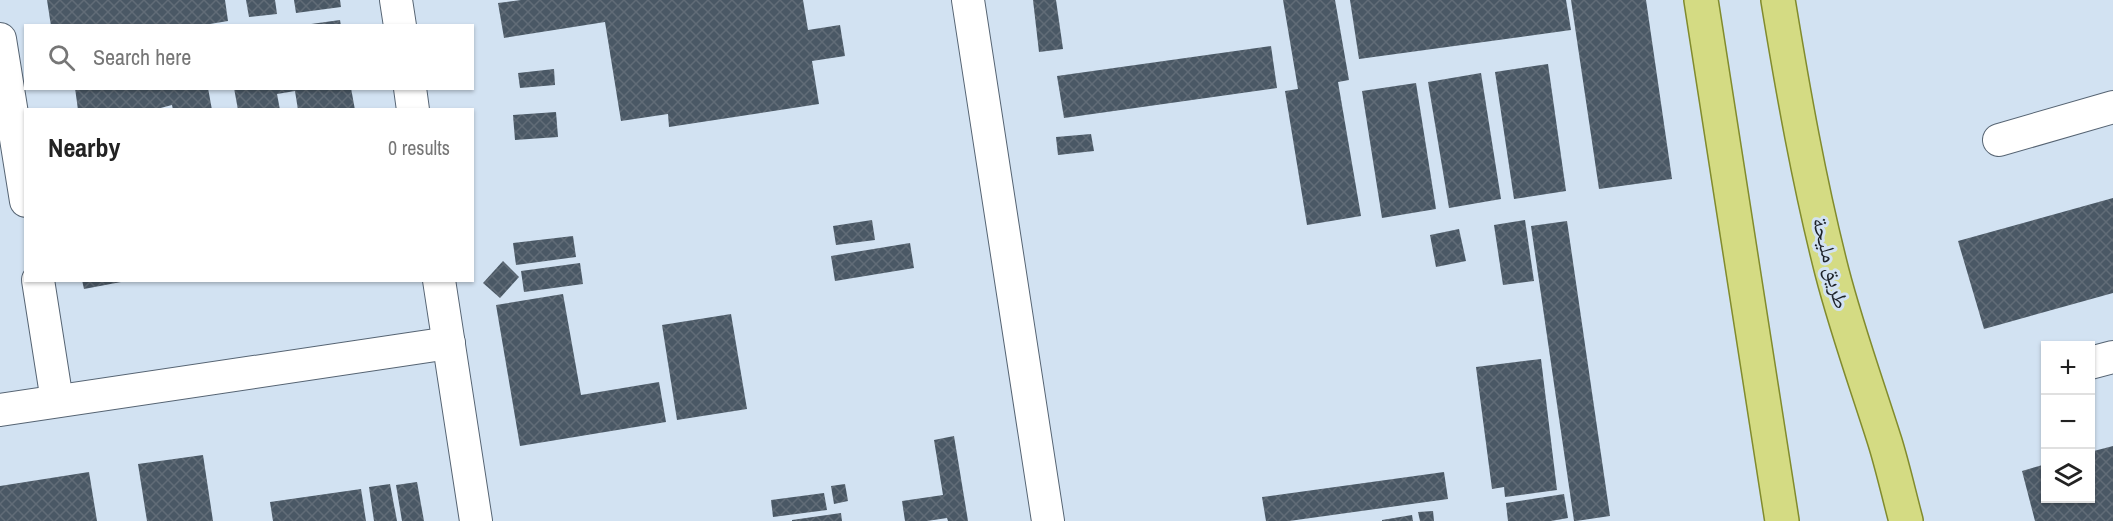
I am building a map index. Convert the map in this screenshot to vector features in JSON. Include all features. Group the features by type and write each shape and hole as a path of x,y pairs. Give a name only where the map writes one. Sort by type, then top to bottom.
{"main road":[{"path":"1701,0 1782,521"},
{"name":"طريق مليحة","path":"1778,0 1806,158 1833,274 1856,355 1886,443 1906,521"}],"street":[{"path":"396,0 400,24"},
{"path":"968,0 1048,521"},
{"path":"0,39 24,189"},
{"path":"410,90 413,108"},
{"path":"1999,140 2113,107"},
{"path":"38,282 57,401"},
{"path":"439,282 476,521"},
{"path":"0,410 449,343"},
{"path":"2095,362 2113,357"}],"building":[{"path":"47,0 225,0 228,21 210,24 51,24"},
{"path":"246,0 275,0 277,14 249,17"},
{"path":"294,0 340,0 341,7 296,13"},
{"path":"521,0 803,0 808,30 840,25 845,56 812,61 819,104 669,127 668,114 621,121 605,22 504,38 498,3"},
{"path":"1033,0 1056,0 1063,49 1039,52"},
{"path":"1283,0 1335,0 1349,80 1338,82 1361,216 1307,225 1285,91 1298,89"},
{"path":"1350,0 1566,0 1571,30 1359,59"},
{"path":"1571,0 1646,0 1672,179 1599,189"},
{"path":"340,20 341,24 311,24"},
{"path":"1271,46 1277,88 1064,118 1057,76"},
{"path":"1548,64 1566,191 1514,199 1495,72"},
{"path":"554,69 555,85 520,88 518,73"},
{"path":"1481,73 1501,199 1449,208 1428,82"},
{"path":"1416,83 1436,209 1382,218 1362,91"},
{"path":"75,90 208,90 212,108 173,108 172,105 161,108 78,108"},
{"path":"234,90 351,90 355,108 298,108 295,91 277,94 280,108 238,108"},
{"path":"556,112 558,137 515,140 513,115"},
{"path":"1091,134 1094,151 1058,155 1056,137"},
{"path":"2113,198 2113,293 1984,329 1958,241"},
{"path":"872,220 875,240 836,245 833,226"},
{"path":"1525,220 1534,281 1503,285 1494,225"},
{"path":"1567,221 1610,516 1576,521 1574,521 1531,226"},
{"path":"1459,229 1466,261 1436,267 1430,235"},
{"path":"573,236 576,257 516,265 513,243"},
{"path":"910,243 914,268 835,281 831,256"},
{"path":"503,261 519,277 500,298 483,283"},
{"path":"580,263 583,284 524,292 521,271"},
{"path":"82,282 121,282 84,289"},
{"path":"563,294 581,395 659,382 666,422 520,446 496,305"},
{"path":"731,314 747,409 677,420 662,325"},
{"path":"1541,359 1557,490 1505,497 1504,487 1492,489 1476,367"},
{"path":"954,436 968,521 948,521 947,518 905,521 902,501 943,495 934,440"},
{"path":"2113,446 2113,521 2035,521 2022,471 2041,465 2041,503 2095,503 2095,451"},
{"path":"203,455 213,521 147,521 138,464"},
{"path":"89,472 97,521 0,521 0,486"},
{"path":"1444,472 1448,499 1289,521 1266,521 1262,497"},
{"path":"417,482 424,521 402,521 396,485"},
{"path":"390,484 397,521 374,521 369,487"},
{"path":"845,484 848,501 834,504 831,486"},
{"path":"361,489 366,521 273,521 270,502"},
{"path":"824,493 827,510 773,517 771,500"},
{"path":"1564,494 1568,518 1551,521 1508,521 1506,503"},
{"path":"1433,511 1434,521 1420,521 1418,512"},
{"path":"841,513 842,521 792,521 792,520"},
{"path":"1412,515 1413,521 1382,521 1382,520"}]}
